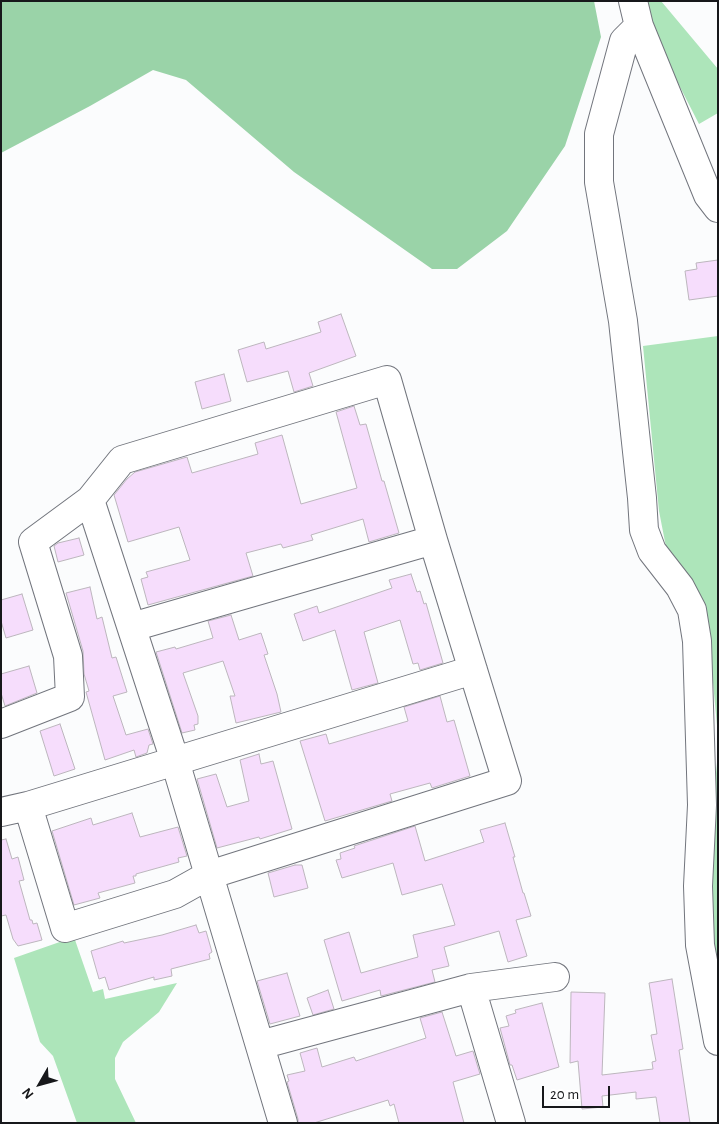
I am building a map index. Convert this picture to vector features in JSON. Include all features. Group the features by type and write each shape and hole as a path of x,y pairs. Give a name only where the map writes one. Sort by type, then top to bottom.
{"street":[{"path":"636,14 708,195 718,208"},
{"path":"636,14 624,41 599,134 599,182 623,321 644,530 652,551 680,587 692,610 697,641 702,805 698,886 700,944 718,1041"},
{"path":"1,724 70,697 68,656 33,542 90,500 122,460 387,380 433,540 507,782 210,875 175,894 64,928 28,806"},
{"path":"90,500 175,761 283,1123"},
{"path":"132,627 433,540"},
{"path":"1,812 28,806 473,670"},
{"path":"260,1045 471,988 555,977"},
{"path":"471,988 511,1123"}],"green space":[{"path":"1,1 594,1 601,37 565,146 507,231 457,269 432,269 294,172 186,80 153,70 1,153"},
{"path":"648,1 661,1 718,69 718,113 699,124 641,11"},
{"path":"718,336 718,736 708,629 680,569 666,547 659,511 643,346"},
{"path":"718,752 718,958 709,960 706,879"},
{"path":"74,937 93,992 103,989 105,999 177,983 159,1012 123,1042 115,1058 115,1079 136,1123 77,1123 53,1056 40,1042 14,958"}],"building":[{"path":"718,260 718,296 689,300 685,271 697,269 696,263"},
{"path":"341,314 356,356 309,373 313,386 294,392 288,371 247,382 238,350 264,342 266,349 321,332 318,322"},
{"path":"224,374 231,401 202,409 195,382"},
{"path":"354,406 360,425 366,424 399,533 369,542 363,519 311,535 313,540 283,548 281,544 246,553 253,576 148,605 141,579 148,577 146,572 190,560 179,527 128,542 114,495 127,479 135,472 187,457 192,473 258,454 255,443 282,435 301,504 357,488 336,412"},
{"path":"79,538 84,555 58,562 54,546 58,543"},
{"path":"411,574 417,592 420,591 424,604 426,603 443,663 420,670 418,663 413,664 400,620 364,632 378,683 352,690 335,630 303,641 294,614 317,606 319,613 392,588 389,580"},
{"path":"90,587 97,619 102,617 112,658 116,657 127,692 113,696 126,735 148,729 153,744 149,745 147,753 136,757 134,750 105,760 86,692 89,691 84,674 83,651 66,593"},
{"path":"22,594 33,630 6,638 1,621 1,600"},
{"path":"231,615 239,640 261,633 268,654 264,655 281,712 236,723 230,696 235,696 223,661 183,673 198,716 198,724 194,725 195,730 182,733 156,652 175,647 176,649 213,638 208,621"},
{"path":"29,666 37,693 5,706 1,693 1,674"},
{"path":"440,696 447,722 454,720 470,776 432,788 430,783 390,794 392,801 325,821 300,741 326,734 329,744 408,721 404,707"},
{"path":"60,724 75,769 54,776 40,731"},
{"path":"259,754 261,764 273,761 292,829 260,839 259,837 217,848 197,779 216,774 227,807 249,801 240,760"},
{"path":"132,813 140,837 178,827 187,856 178,858 179,862 136,874 136,876 133,876 135,883 98,893 100,898 74,905 52,831 91,818 93,825"},
{"path":"505,823 523,893 531,916 516,920 527,956 508,962 499,931 444,947 449,966 432,970 435,982 381,996 380,990 342,1001 324,940 349,932 361,973 418,957 413,935 455,925 442,884 402,895 393,863 342,878 336,860 341,859 340,853 355,848 354,846 415,826 425,861 484,842 480,830"},
{"path":"6,839 12,859 18,857 24,880 19,881 30,920 32,920 33,924 37,923 42,940 18,946 13,939 6,915 1,916 1,840"},
{"path":"295,865 302,865 308,888 274,897 268,873"},
{"path":"196,925 199,933 206,931 212,952 209,954 210,959 171,969 172,976 154,980 154,977 109,990 105,977 99,979 91,951 123,941 124,943 162,935"},
{"path":"287,973 300,1016 270,1024 257,981"},
{"path":"672,979 683,1049 679,1050 690,1123 660,1123 656,1097 636,1099 636,1092 602,1096 603,1107 582,1109 578,1061 570,1063 571,992 605,993 602,1075 653,1069 652,1062 656,1061 651,1035 657,1034 649,983"},
{"path":"328,990 334,1009 313,1015 307,998"},
{"path":"542,1003 559,1067 517,1080 512,1065 510,1065 500,1028 509,1026 506,1016 516,1013 515,1010"},
{"path":"442,1012 456,1056 473,1051 480,1074 453,1082 464,1123 399,1123 394,1104 390,1106 388,1100 314,1123 298,1123 287,1082 289,1081 287,1075 305,1071 300,1053 317,1048 322,1067 354,1057 356,1061 426,1038 420,1018"}]}
